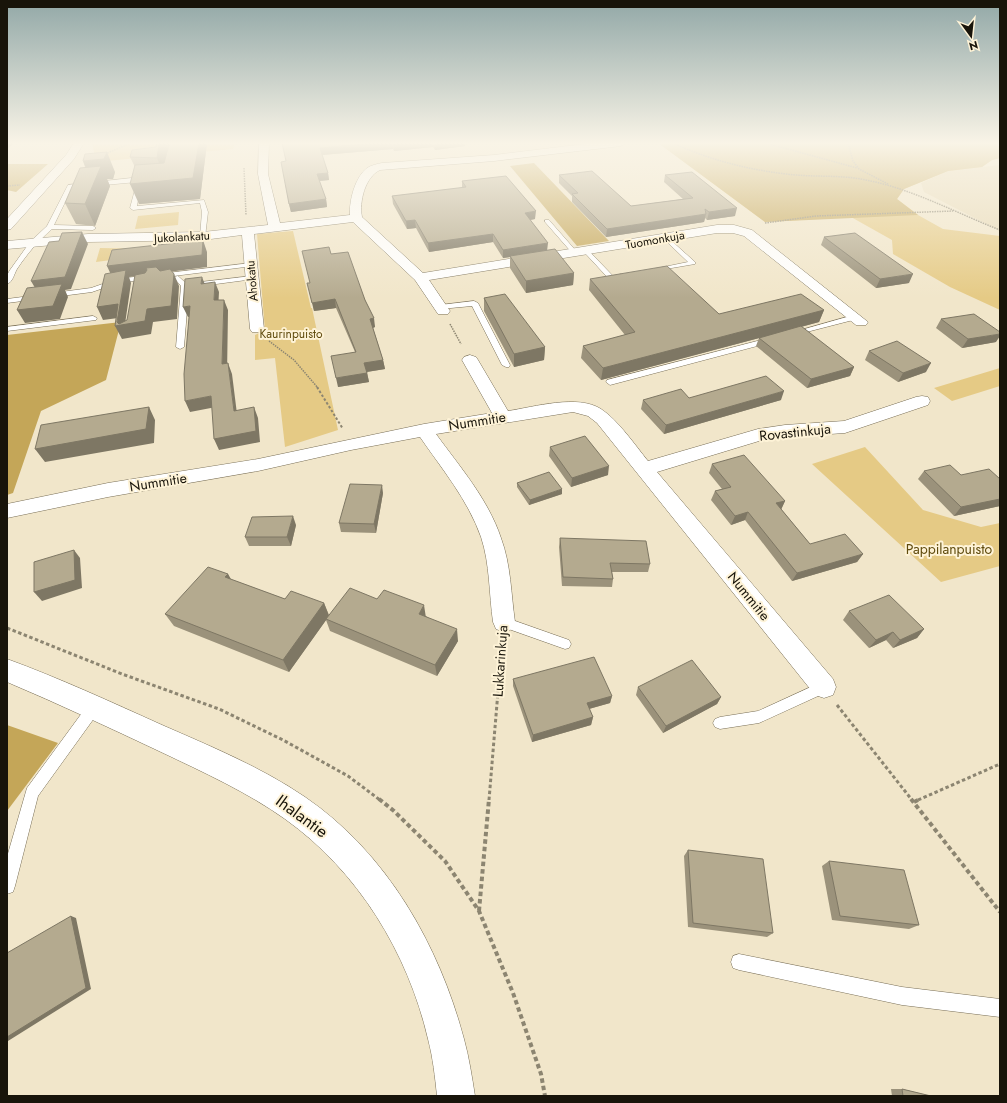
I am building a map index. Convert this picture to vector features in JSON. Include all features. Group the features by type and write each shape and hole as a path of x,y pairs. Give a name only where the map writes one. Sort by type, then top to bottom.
{"street":[{"path":"7,226 36,194"},
{"path":"268,194 275,227"},
{"path":"358,194 355,205 356,218 420,277 442,309"},
{"name":"Jukolankatu","path":"7,245 82,239 203,236 248,232 275,227 356,218"},
{"name":"Tuomonkuja","path":"420,277 717,229 741,230"},
{"path":"741,230 748,233 858,319"},
{"name":"Ahokatu","path":"248,232 257,330"},
{"path":"470,360 503,417"},
{"name":"Rovastinkuja","path":"644,469 758,435 785,431 845,427 922,401"},
{"name":"Nummitie","path":"7,511 108,490 258,465 351,444 424,430 560,408 584,408 594,412 603,419 824,688"},
{"name":"Lukkarinkuja","path":"424,430 477,508 491,537 498,571 504,622"},
{"name":"Ihalantie","path":"7,670 95,706 235,774 280,799 310,819 347,852 391,909 417,957 432,992 446,1038 456,1096"}],"lane":[{"path":"7,282 13,270 32,243 50,227 66,194"},
{"path":"136,194 133,208 202,200 205,212 203,236"},
{"path":"547,221 580,252 611,278 626,276"},
{"path":"50,227 93,228"},
{"path":"648,272 693,264 666,238"},
{"path":"185,286 252,271"},
{"path":"7,301 92,290 117,281 252,271"},
{"path":"136,284 178,278 185,286 180,347"},
{"path":"442,309 474,303 506,365"},
{"path":"7,329 93,318"},
{"path":"610,382 782,336 858,319"},
{"path":"504,622 565,644"},
{"path":"720,723 759,717 824,688"},
{"path":"7,886 32,793 95,706"},
{"path":"738,962 861,988 974,1007 1000,1008"}],"path":[{"path":"245,194 248,232"},
{"path":"916,194 999,230 1000,227"},
{"path":"741,230 759,224 816,216 954,211"},
{"path":"442,309 470,360"},
{"path":"257,330 268,340 290,354 306,371 325,397 351,444"},
{"name":"Lukkarinkuja","path":"479,911 504,622"},
{"path":"824,688 1000,912"},
{"path":"914,802 1000,764"}],"shaded area":[{"path":"534,194 564,194 609,241 577,246"},
{"path":"728,194 900,194 897,199 918,215 765,222"},
{"path":"929,194 1000,194 1000,231"},
{"path":"121,322 106,380 41,411 13,493 7,495 7,335"},
{"path":"7,725 58,743 7,811"}],"green space":[{"path":"728,194 900,194 897,199 918,215 943,229 1000,236 1000,310 950,287 893,254 892,240 851,217 765,222"},
{"path":"179,212 178,225 135,229 138,216"},
{"name":"Kaurinpuisto","path":"293,231 312,308 338,430 285,447 275,358 255,360 255,335 265,330 257,234"},
{"path":"100,248 150,249 149,255 96,262"},
{"path":"1000,368 1000,386 952,401 934,388"},
{"name":"Pappilanpuisto","path":"865,447 923,510 981,527 1000,523 1000,566 941,582 812,464"}],"building":[{"path":"69,194 89,194 85,204 65,203"},
{"path":"287,194 324,194 326,199 289,204"},
{"path":"405,194 522,194 536,211 525,213 548,243 503,250 493,234 428,243 415,220 406,221 392,196"},
{"path":"572,194 618,194 631,206 693,198 689,194 720,194 737,208 709,212 705,209 706,214 607,229"},
{"path":"82,232 65,277 31,281 49,242 59,241 62,233"},
{"path":"855,233 913,274 880,279 824,237"},
{"path":"203,240 202,255 107,266 112,250"},
{"path":"329,247 331,254 348,252 365,300 374,318 370,319 383,360 364,363 367,373 336,378 331,356 356,352 335,299 312,303 307,283 310,283 302,251"},
{"path":"555,249 574,273 526,281 510,256"},
{"path":"667,266 719,314 801,294 824,310 603,368 583,346 635,332 590,279"},
{"path":"156,267 160,271 170,269 174,274 171,306 147,309 145,321 115,326 118,304 97,307 105,274 126,270 117,322 119,324 127,320 135,275 145,273 147,270 146,268"},
{"path":"202,277 201,284 215,282 214,300 224,300 222,364 228,363 234,411 254,407 256,431 214,439 211,396 185,401 184,374 190,306 183,307 185,279"},
{"path":"62,284 53,306 17,310 27,288"},
{"path":"505,294 545,347 514,354 484,298"},
{"path":"974,314 1000,332 1000,334 968,339 941,319"},
{"path":"801,326 854,367 811,379 759,338"},
{"path":"897,341 931,363 903,373 869,351"},
{"path":"766,376 784,391 666,425 643,400 681,389 689,398"},
{"path":"149,407 146,429 35,449 41,425"},
{"path":"585,436 609,466 572,478 550,447"},
{"path":"744,455 785,501 776,503 810,544 845,534 863,554 797,573 748,512 735,516 715,491 731,487 712,464"},
{"path":"950,465 961,475 989,469 1000,479 1000,499 961,507 924,471"},
{"path":"549,472 562,489 530,500 517,483"},
{"path":"350,484 382,485 374,524 339,523"},
{"path":"293,516 287,537 245,537 252,517"},
{"path":"560,538 646,541 650,564 610,563 613,579 563,577"},
{"path":"74,550 75,580 34,592 34,562"},
{"path":"208,567 228,574 225,577 285,599 291,591 324,603 283,660 165,614"},
{"path":"350,588 377,599 384,590 424,605 419,614 457,629 435,665 326,619"},
{"path":"889,595 924,629 900,640 893,632 876,640 849,611"},
{"path":"594,657 612,696 587,703 593,717 533,735 513,679"},
{"path":"692,660 721,697 666,726 638,687"},
{"path":"688,850 763,859 773,933 693,923"},
{"path":"829,861 904,870 919,925 840,916"},
{"path":"71,916 86,988 7,1037 7,953"},
{"path":"902,1089 931,1096 903,1096"}]}
